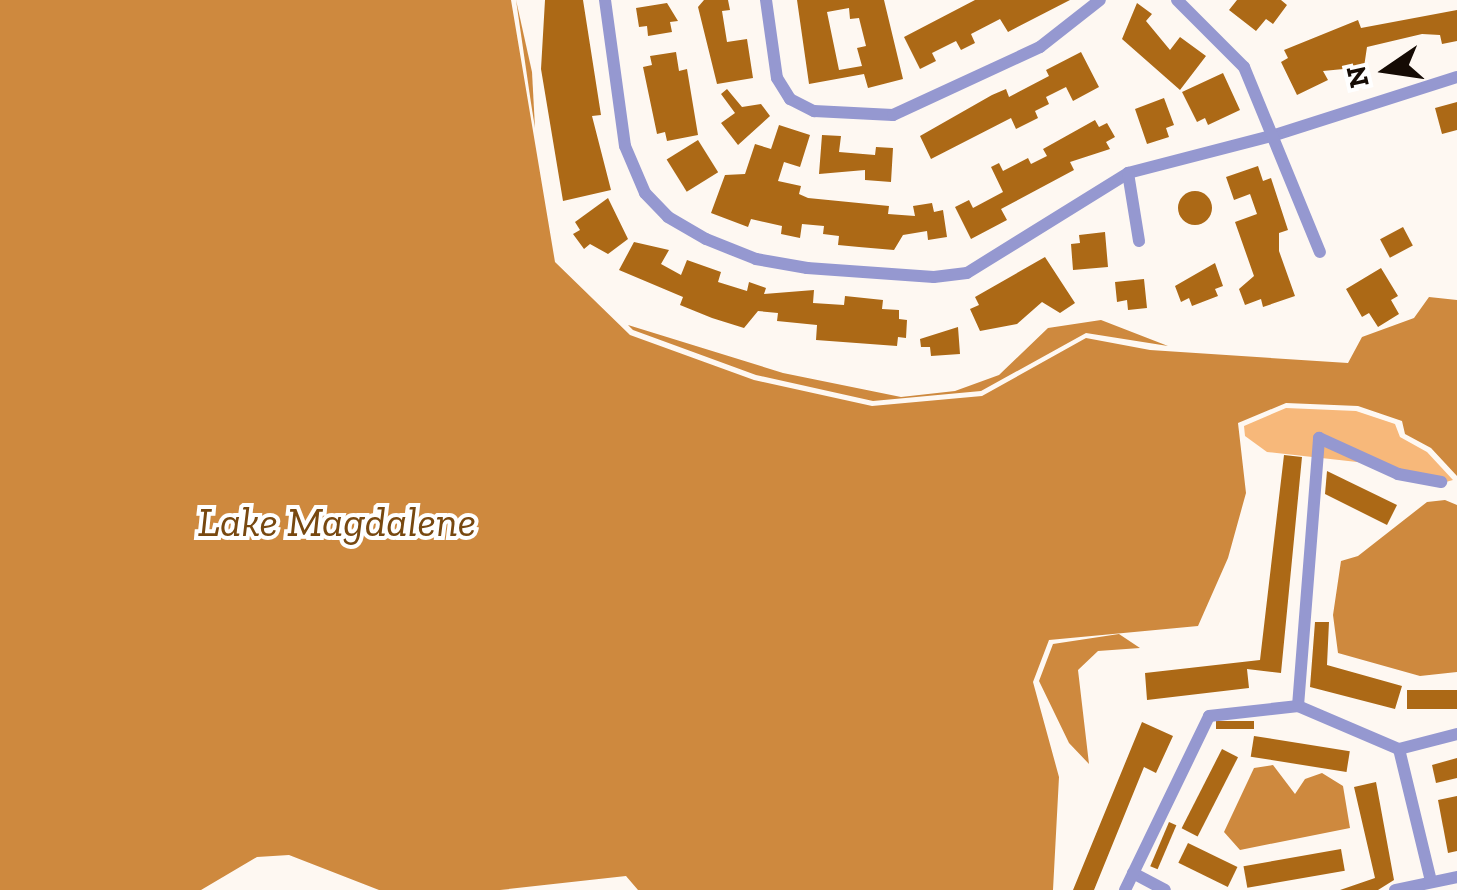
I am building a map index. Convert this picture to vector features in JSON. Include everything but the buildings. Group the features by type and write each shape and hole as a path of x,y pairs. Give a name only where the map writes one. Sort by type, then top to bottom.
{"street":[{"path":"605,0 624,146 646,194 686,229 756,259 956,276 987,265 1061,210 1128,173 1275,136 1457,77"},
{"path":"766,0 777,78 790,99 814,111 892,115 1040,47 1100,0"},
{"path":"1186,2 1244,66 1320,252"},
{"path":"1128,173 1140,240"},
{"path":"1298,706 1319,438 1398,474 1441,482"},
{"path":"1125,890 1209,716 1298,706 1400,749 1457,734"},
{"path":"1400,749 1431,882"},
{"path":"1133,873 1165,890"},
{"path":"1395,890 1457,878"}],"shaded area":[{"path":"1286,408 1356,411 1395,424 1400,437 1427,452 1453,480 1435,485 1366,463 1267,452 1245,436 1244,426"}],"water":[{"name":"Lake Magdalene","path":"0,0 511,0 555,262 630,335 754,380 872,406 982,396 1086,338 1150,350 1348,363 1362,337 1414,318 1429,297 1457,300 1457,476 1431,448 1405,434 1402,421 1358,406 1286,403 1238,423 1246,493 1228,558 1198,626 1049,640 1033,682 1059,777 1053,890 638,890 626,876 500,890 379,890 289,855 257,857 201,890 0,890"},
{"path":"516,0 532,72 535,128 531,103"},
{"path":"1101,320 1168,346 1086,333 981,391 873,401 756,375 628,325 783,373 901,397 955,391 999,375 1048,328"},
{"path":"1445,500 1457,505 1457,672 1420,676 1338,653 1333,615 1341,561 1358,556 1427,502"},
{"path":"1119,634 1140,648 1098,651 1078,670 1089,764 1069,743 1039,681 1053,644"},
{"path":"1273,765 1295,794 1305,779 1322,773 1343,786 1350,828 1240,850 1224,832 1254,768"}]}
